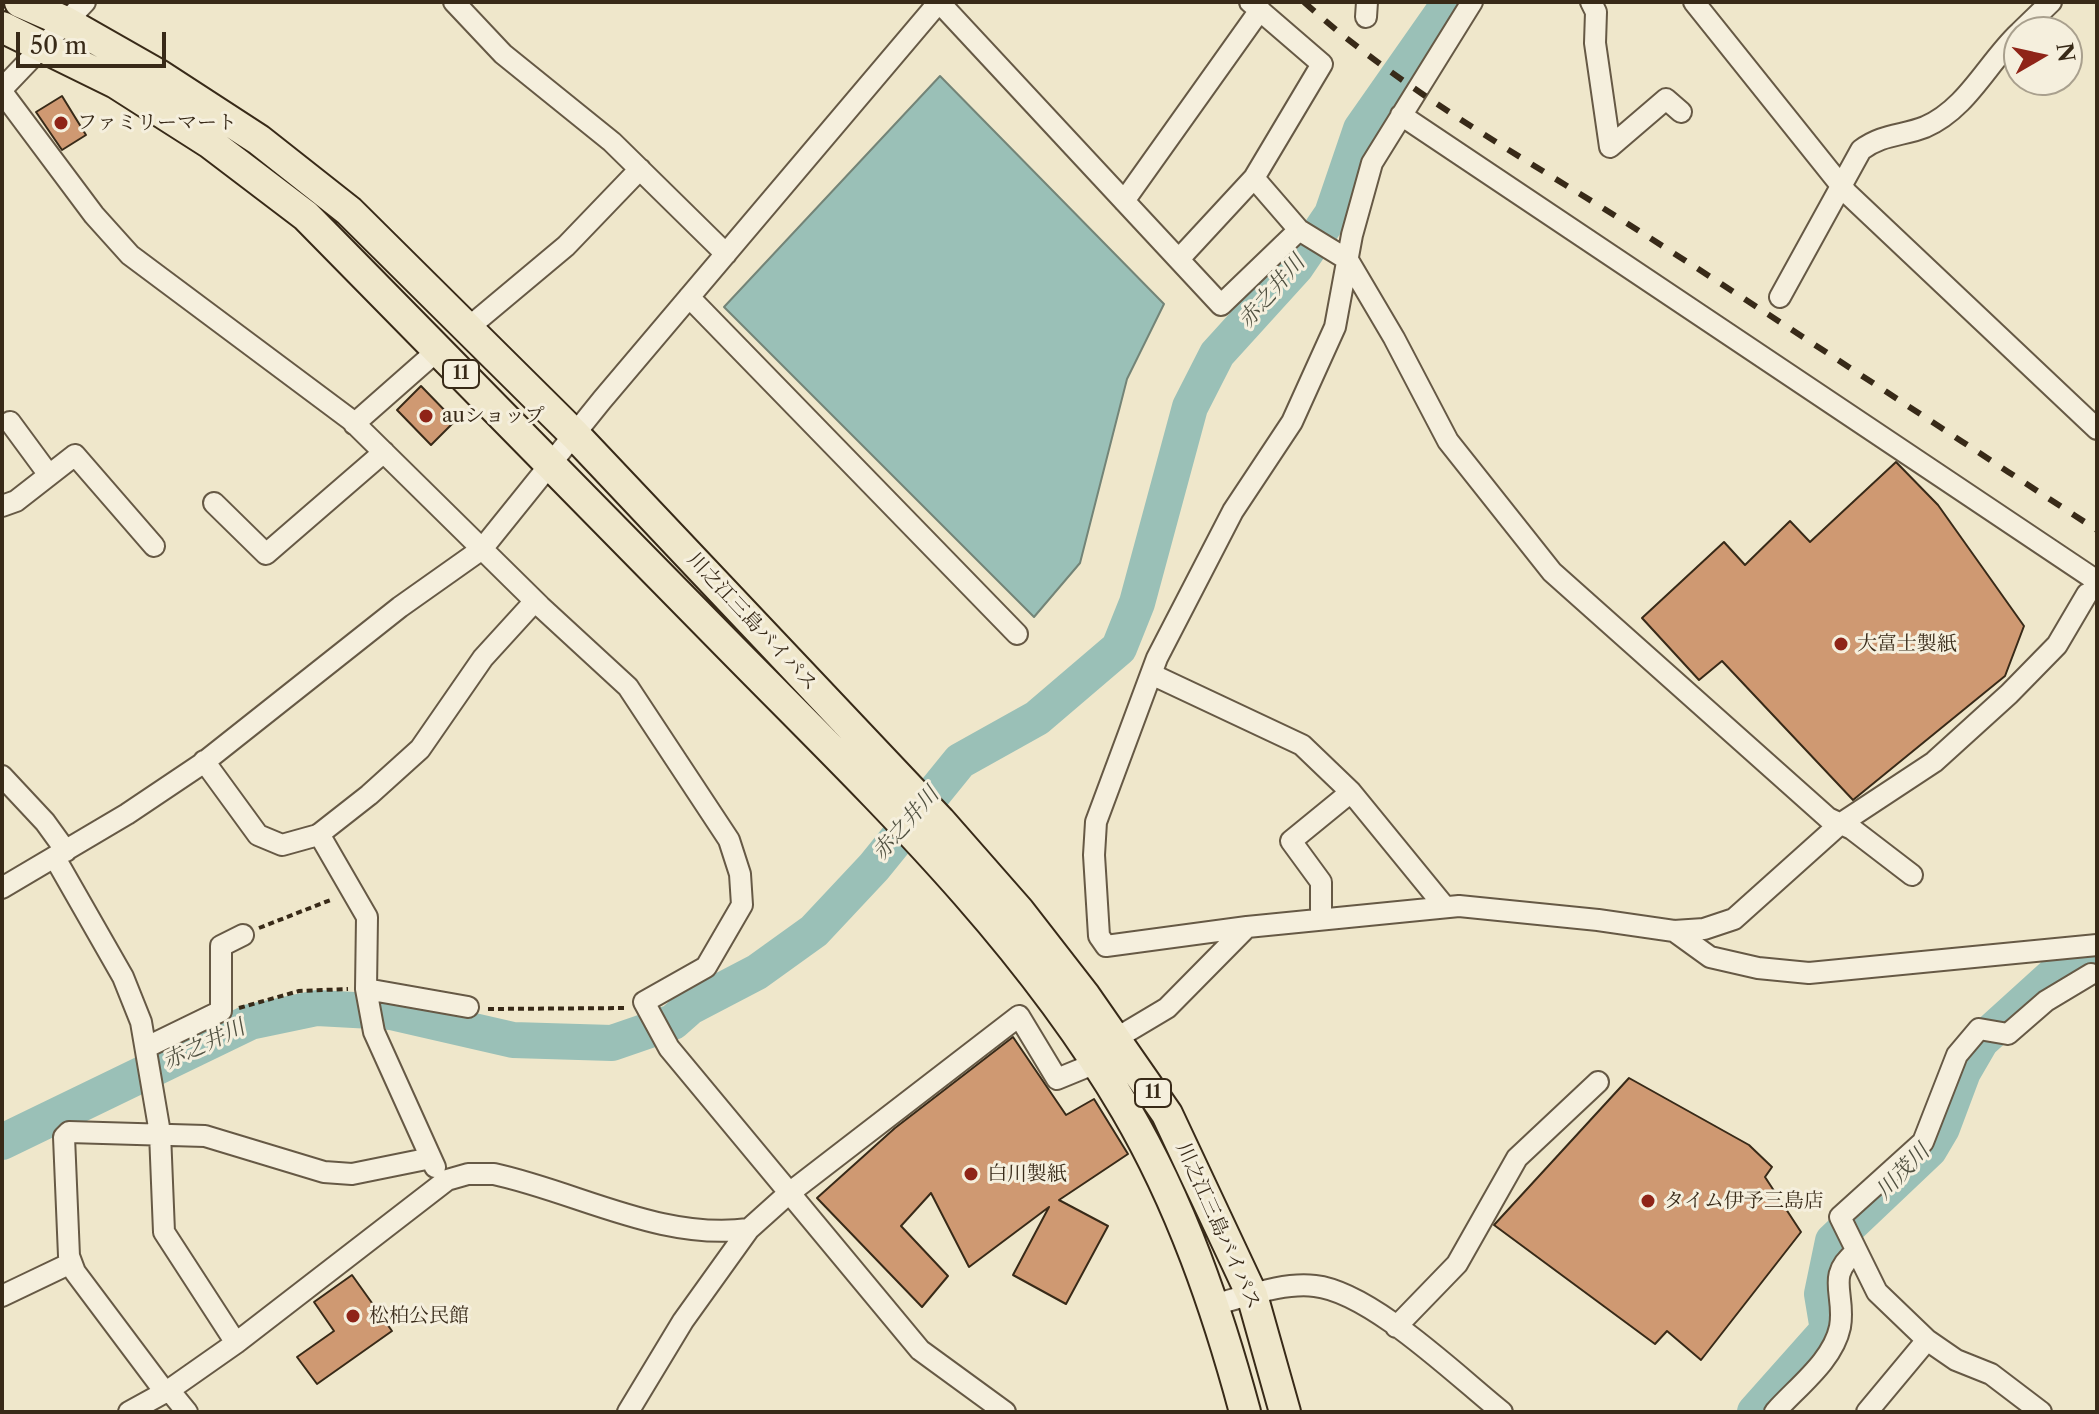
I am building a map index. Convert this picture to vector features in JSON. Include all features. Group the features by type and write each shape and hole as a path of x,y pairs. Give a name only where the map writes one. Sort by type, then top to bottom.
{"highway":[{"name":"川之江三島バイパス","path":"20,2 79,8 159,75 259,140 349,211 575,435 940,821 1019,911 1167,1114 1252,1295 1285,1412"},
{"name":"川之江三島バイパス","path":"2,27 116,83 210,143 306,216 868,788 1002,933 1127,1111 1162,1180 1213,1305 1245,1412"}],"street":[{"path":"454,2 503,54 612,142 726,254"},
{"path":"2,888 204,761 400,607 482,549 689,297 939,2 1221,305 1303,232"},
{"path":"1401,115 2092,587 2057,645 2009,694 1934,762 1840,824 1734,919 1704,929 1674,931 1598,920 1445,907 1247,927 1106,946 1099,936 1094,855 1096,822 1151,674 1233,511 1292,422 1335,327 1339,255 1372,163 1401,115 1472,2"},
{"path":"1591,2 1596,12 1595,43 1610,147 1666,99 1681,112"},
{"path":"1694,2 1791,127 1847,193 2097,429"},
{"path":"2036,16 2051,2"},
{"path":"1124,201 1255,6 1322,64 1254,178 1179,259"},
{"path":"79,8 2,91 94,215 130,255 354,424 628,687 729,840 740,874 742,905 706,967 647,1008 669,1048 920,1350 1005,1412"},
{"path":"1780,297 1861,150 1877,138 1926,126 1956,104 2003,50"},
{"path":"468,328 566,246 640,169"},
{"path":"1254,178 1303,232 1339,255 1394,338 1448,441 1552,572 1828,818 1912,875"},
{"path":"689,297 1017,634"},
{"path":"354,424 438,350"},
{"path":"10,422 49,475"},
{"path":"243,501 220,510 266,554 305,534 384,452"},
{"path":"2,506 16,501 75,455 154,546"},
{"path":"204,761 258,835 267,842 282,845 319,834 420,749 483,658 535,601"},
{"path":"1151,674 1302,745 1351,792 1445,907"},
{"path":"2,776 45,822 123,977 147,1047 160,1133 164,1232 236,1343"},
{"path":"1321,919 1321,882 1291,841 1351,792"},
{"path":"319,834 367,917 366,989 372,1024 442,1183"},
{"path":"628,1412 683,1321 749,1229 788,1194 1019,1016 1057,1079 1096,1063 1115,1039 1167,1008 1247,927"},
{"path":"1674,931 1710,957 1758,968 1809,973 2083,947 2092,976 2046,1001 2008,1034 1979,1029 1957,1055 1923,1142 1840,1217 1877,1292 1927,1340 1956,1360 1991,1374 2041,1412"},
{"path":"147,1047 218,1014 221,946 243,935"},
{"path":"366,989 468,1007"},
{"path":"1396,1327 1457,1264 1517,1158 1598,1082"},
{"path":"187,1412 84,1287 71,1263 64,1137 69,1132 205,1136 240,1144 324,1172 352,1174 431,1158"},
{"path":"129,1412 167,1391 236,1343 442,1183 468,1174 494,1174 649,1220 720,1233 749,1229"},
{"path":"1780,1411 1835,1343 1842,1309 1837,1284 1850,1238"},
{"path":"2,1296 71,1263"},
{"path":"1213,1305 1293,1285 1341,1291 1396,1327 1502,1412"},
{"path":"1867,1412 1927,1340"}],"path":[{"path":"243,935 353,888"},
{"path":"218,1014 299,991 366,989"},
{"path":"468,1007 647,1008"}],"water":[{"path":"940,76 1164,304 1127,379 1080,563 1034,617 724,307"}],"building":[{"name":"ファミリーマート","path":"62,96 86,135 62,150 36,112"},
{"name":"auショップ","path":"421,386 455,421 431,445 397,410"},
{"name":"大富士製紙","path":"1896,462 1938,505 2024,626 2005,676 1853,800 1722,661 1699,680 1642,618 1724,542 1745,565 1790,521 1810,542"},
{"name":"白川製紙","path":"1013,1037 1066,1115 1094,1099 1128,1154 1059,1200 1108,1226 1066,1304 1013,1275 1049,1207 969,1267 931,1193 901,1226 948,1276 922,1307 817,1198 895,1128"},
{"name":"タイム伊予三島店","path":"1629,1078 1749,1145 1772,1167 1765,1177 1801,1232 1701,1360 1667,1331 1655,1344 1494,1225"},
{"name":"松柏公民館","path":"352,1275 392,1331 317,1384 297,1357 334,1331 314,1302"}],"waterway":[{"name":"赤之井川","path":"2,1142 250,1022 317,1008 391,1012 513,1040 612,1043 673,1022 690,1007 757,972 814,931 874,867 960,761 1037,718 1119,648 1137,603 1190,407 1217,354 1296,267 1332,214 1361,129 1450,2"},
{"name":"川茂川","path":"1755,1412 1828,1330 1822,1294 1833,1241 1929,1150 1942,1128 1963,1072 1981,1041 2056,973 2097,960"}],"railway":[{"path":"1304,2 1377,62 1454,115 1675,254 2097,530"}],"place":[{"name":"ファミリーマート","path":"61,123"},
{"name":"auショップ","path":"426,416"},
{"name":"大富士製紙","path":"1841,644"},
{"name":"白川製紙","path":"971,1174"},
{"name":"タイム伊予三島店","path":"1648,1201"},
{"name":"松柏公民館","path":"353,1316"}]}
